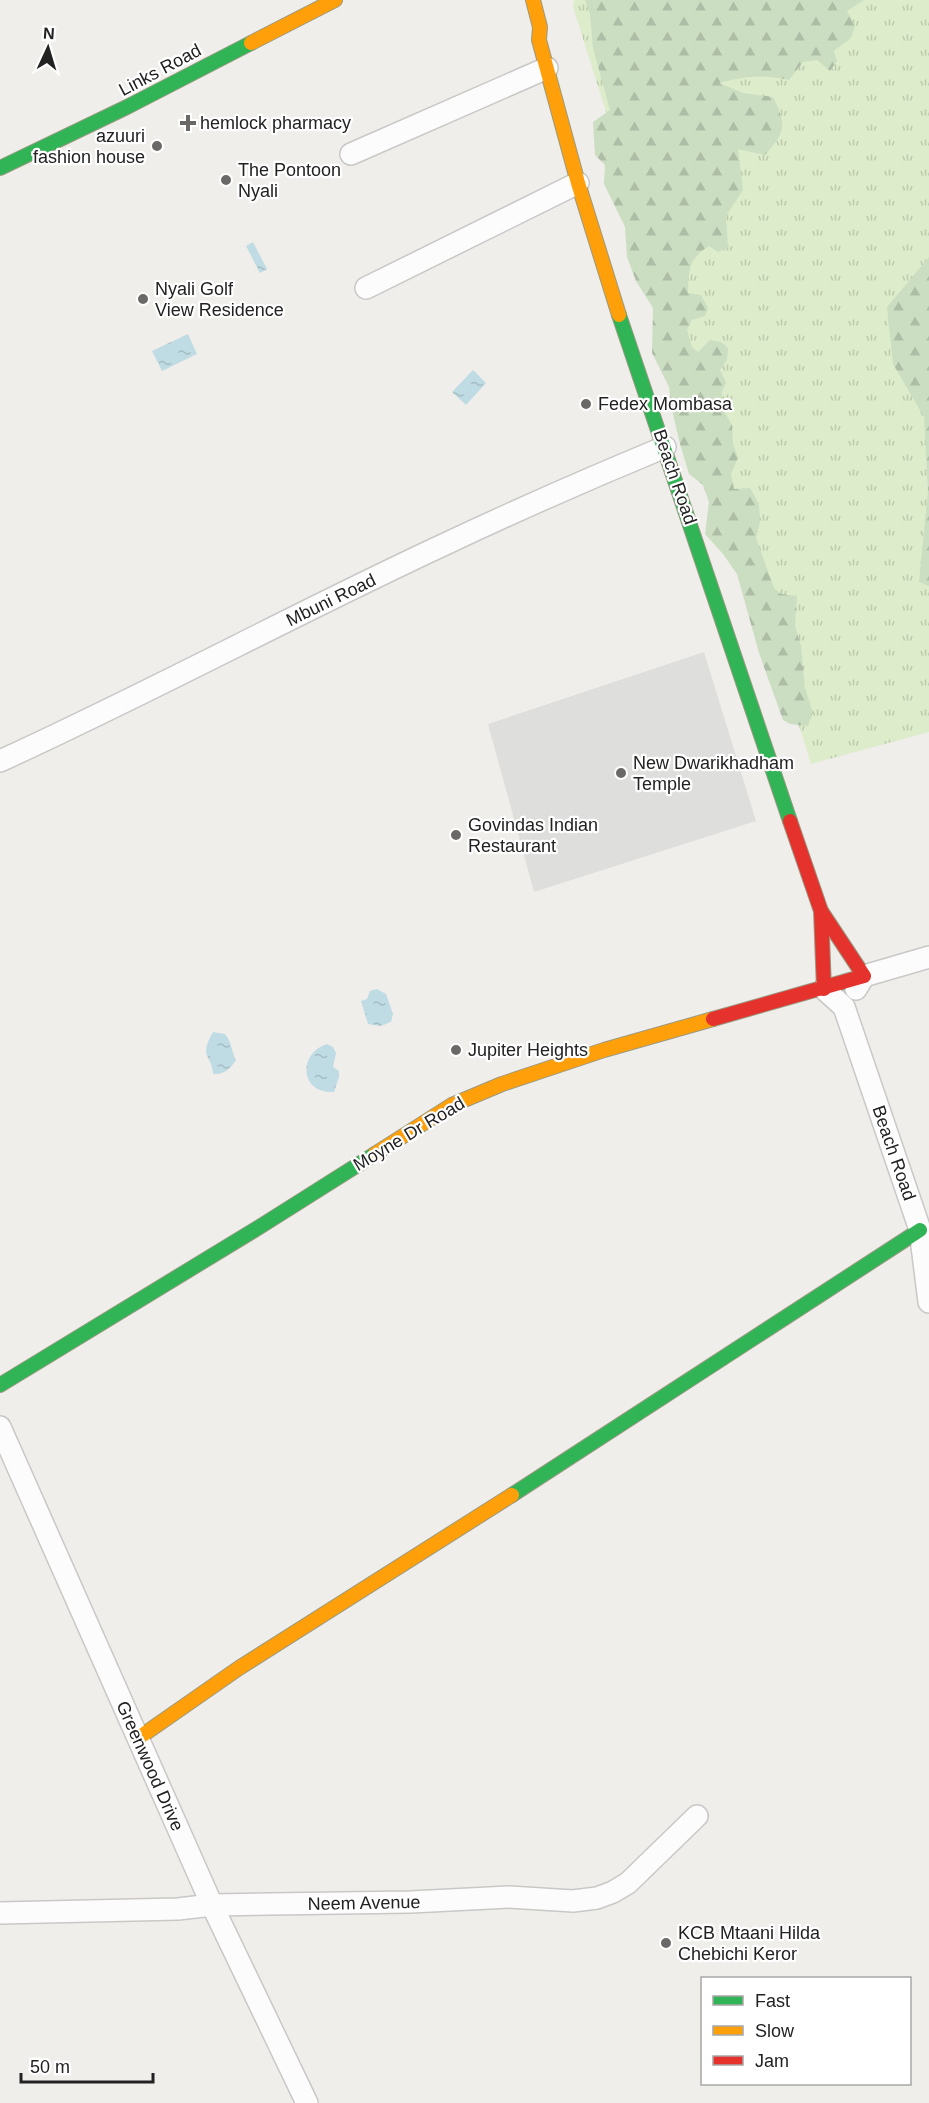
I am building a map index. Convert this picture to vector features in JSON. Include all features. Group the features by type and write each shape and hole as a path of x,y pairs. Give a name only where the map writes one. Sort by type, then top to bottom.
{"main road":[{"name":"Links Road","path":"0,168 122,111 173,82 335,0"},
{"name":"Beach Road","path":"532,0 540,27 539,40 578,183 633,362 665,447 755,722 820,911 864,976"},
{"path":"526,28 539,40"},
{"name":"Beach Road","path":"820,911 824,989"},
{"path":"786,1000 822,950"},
{"name":"Moyne Dr Road","path":"0,1385 261,1226 452,1105 503,1084 573,1060 864,976"},
{"path":"137,1739 239,1668 420,1554 922,1220"}],"street":[{"path":"351,154 547,68"},
{"path":"366,288 578,183"},
{"name":"Mbuni Road","path":"0,761 81,724 440,546 665,447"},
{"name":"Moyne Dr Road","path":"864,976 929,957"},
{"path":"844,1007 864,976"},
{"name":"Beach Road","path":"824,989 844,1007 922,1220 929,1302"},
{"name":"Greenwood Drive","path":"0,1427 212,1905 307,2103"},
{"name":"Neem Avenue","path":"0,1913 178,1909 212,1905 411,1902 508,1897 573,1901 597,1898 628,1883 697,1816"}],"shaded area":[{"name":"New Dwarikhadham Temple","path":"704,652 756,821 534,892 488,724"}],"green space":[{"path":"574,0 929,0 929,732 811,764 573,7"},
{"path":"585,0 864,0 847,11 855,25 851,38 834,51 837,61 830,71 817,60 803,62 789,80 754,77 719,83 743,93 773,97 781,115 782,128 777,140 765,155 738,149 743,190 726,216 728,248 718,252 709,246 702,251 693,261 689,278 688,293 701,295 708,308 705,316 692,320 687,330 692,347 698,352 710,340 721,342 728,348 727,360 720,370 726,382 722,392 721,406 732,425 733,443 738,458 731,474 734,489 750,488 759,504 760,522 756,538 774,588 781,594 797,596 795,626 801,646 805,688 813,712 808,726 790,724 783,720 759,653 737,574 705,534 709,502 703,485 689,474 671,406 669,387 652,353 653,308 636,281 627,257 625,227 604,184 605,165 595,155 593,122 610,110 593,48 590,14"},
{"path":"929,257 929,586 919,582 928,491 924,417 893,364 887,307"}],"water":[{"path":"253,242 267,269 260,273 246,246"},
{"path":"188,334 197,354 162,371 152,351"},
{"path":"473,370 486,383 466,405 452,392"},
{"path":"377,989 386,994 393,1014 391,1022 380,1026 368,1024 361,1001 367,999 370,991"},
{"path":"213,1032 225,1034 236,1060 220,1074 213,1074 206,1051"},
{"path":"327,1044 333,1047 336,1053 333,1067 339,1071 334,1092 322,1091 314,1087 306,1072 311,1056"}],"traffic: fast":[{"path":"0,168 127,107 251,43"},
{"path":"619,315 790,821"},
{"path":"0,1385 375,1154"},
{"path":"512,1495 920,1230"}],"traffic: slow":[{"path":"251,43 335,0"},
{"path":"533,0 540,27 539,40 578,183 619,315"},
{"path":"375,1154 452,1105 502,1084 604,1050 713,1019"},
{"path":"137,1739 239,1668 512,1495"}],"traffic: jam":[{"path":"713,1019 864,976 821,911 790,821"},
{"path":"821,911 824,989"}],"place":[{"name":"hemlock pharmacy","path":"188,123"},
{"name":"azuuri fashion house","path":"157,146"},
{"name":"The Pontoon Nyali","path":"226,180"},
{"name":"Nyali Golf View Residence","path":"143,299"},
{"name":"Fedex Mombasa","path":"586,404"},
{"name":"New Dwarikhadham Temple","path":"621,773"},
{"name":"Govindas Indian Restaurant","path":"456,835"},
{"name":"Jupiter Heights","path":"456,1050"},
{"name":"KCB Mtaani Hilda Chebichi Keror","path":"666,1943"}]}
